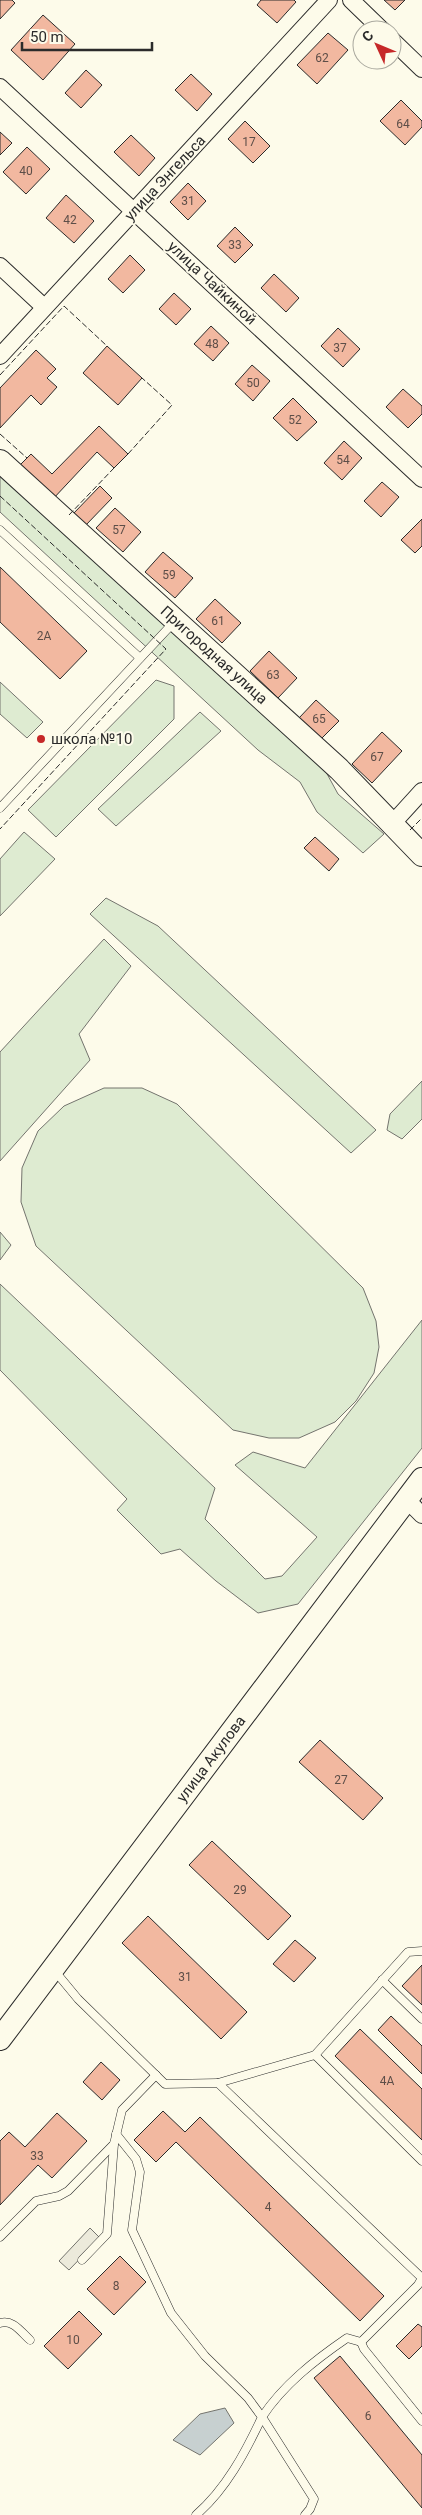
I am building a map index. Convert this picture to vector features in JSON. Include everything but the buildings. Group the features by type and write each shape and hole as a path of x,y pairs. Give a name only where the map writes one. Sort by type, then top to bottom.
{"main road":[{"name":"Пригородная улица","path":"0,462 339,769 392,824 420,848"},
{"name":"улица Акулова","path":"0,2039 422,1479"}],"street":[{"name":"улица Энгельса","path":"0,356 330,0"},
{"path":"351,0 372,20"},
{"path":"402,50 422,69"},
{"name":"улица Чайкиной","path":"0,87 422,479"},
{"path":"0,266 44,307"},
{"path":"392,824 422,792"},
{"path":"406,1499 422,1515"}],"lane":[{"path":"0,530 140,658"},
{"path":"0,808 175,620"},
{"path":"53,1968 78,1999 165,2084 218,2083 315,2055 408,1952 422,1951"},
{"path":"382,1980 422,2019"},
{"path":"315,2055 422,2161"},
{"path":"82,2260 106,2234 114,2144 122,2110 156,2075"},
{"path":"218,2083 422,2278 418,2285 361,2342"},
{"path":"116,2134 136,2158 140,2172 132,2230 171,2313 204,2356 248,2398 262,2417 314,2499 310,2509 304,2515"},
{"path":"0,2237 36,2201 59,2196 68,2191 114,2144"},
{"path":"0,2323 7,2321 30,2340"},
{"path":"196,2515 240,2462 262,2417 275,2396 347,2338 361,2342"},
{"path":"361,2342 364,2349 422,2421"}],"green space":[{"path":"0,467 326,772 338,794 384,834 363,853 317,812 300,782 258,750 0,512"},
{"path":"156,680 174,686 174,719 56,837 28,810"},
{"path":"0,682 43,722 27,738 0,714"},
{"path":"200,712 221,731 116,826 98,809"},
{"path":"24,832 55,859 0,916 0,859"},
{"path":"106,898 158,926 376,1130 351,1153 90,914"},
{"path":"104,939 131,966 79,1034 90,1060 0,1161 0,1052"},
{"path":"422,1081 422,1119 402,1139 387,1130 390,1114"},
{"path":"104,1088 142,1088 177,1104 363,1288 376,1321 379,1347 374,1373 356,1401 335,1422 299,1438 269,1438 233,1430 36,1246 21,1202 22,1168 38,1131 64,1106"},
{"path":"0,1232 11,1245 0,1260"},
{"path":"0,1284 215,1488 205,1519 265,1579 282,1576 317,1537 235,1465 253,1452 305,1468 422,1320 422,1448 298,1604 258,1613 216,1581 180,1549 161,1554 117,1510 127,1499 0,1370"}],"shaded area":[{"path":"90,2228 100,2238 69,2270 59,2261"},
{"path":"225,2408 234,2423 200,2455 173,2440 200,2414"}],"fence":[{"path":"0,375 64,306 107,346"},
{"path":"128,454 172,405 142,378"},
{"path":"0,434 27,458"},
{"path":"69,515 114,468"},
{"path":"0,496 166,649 0,829"},
{"path":"410,830 422,818"}],"place":[{"name":"школа №10","path":"41,739"}]}
